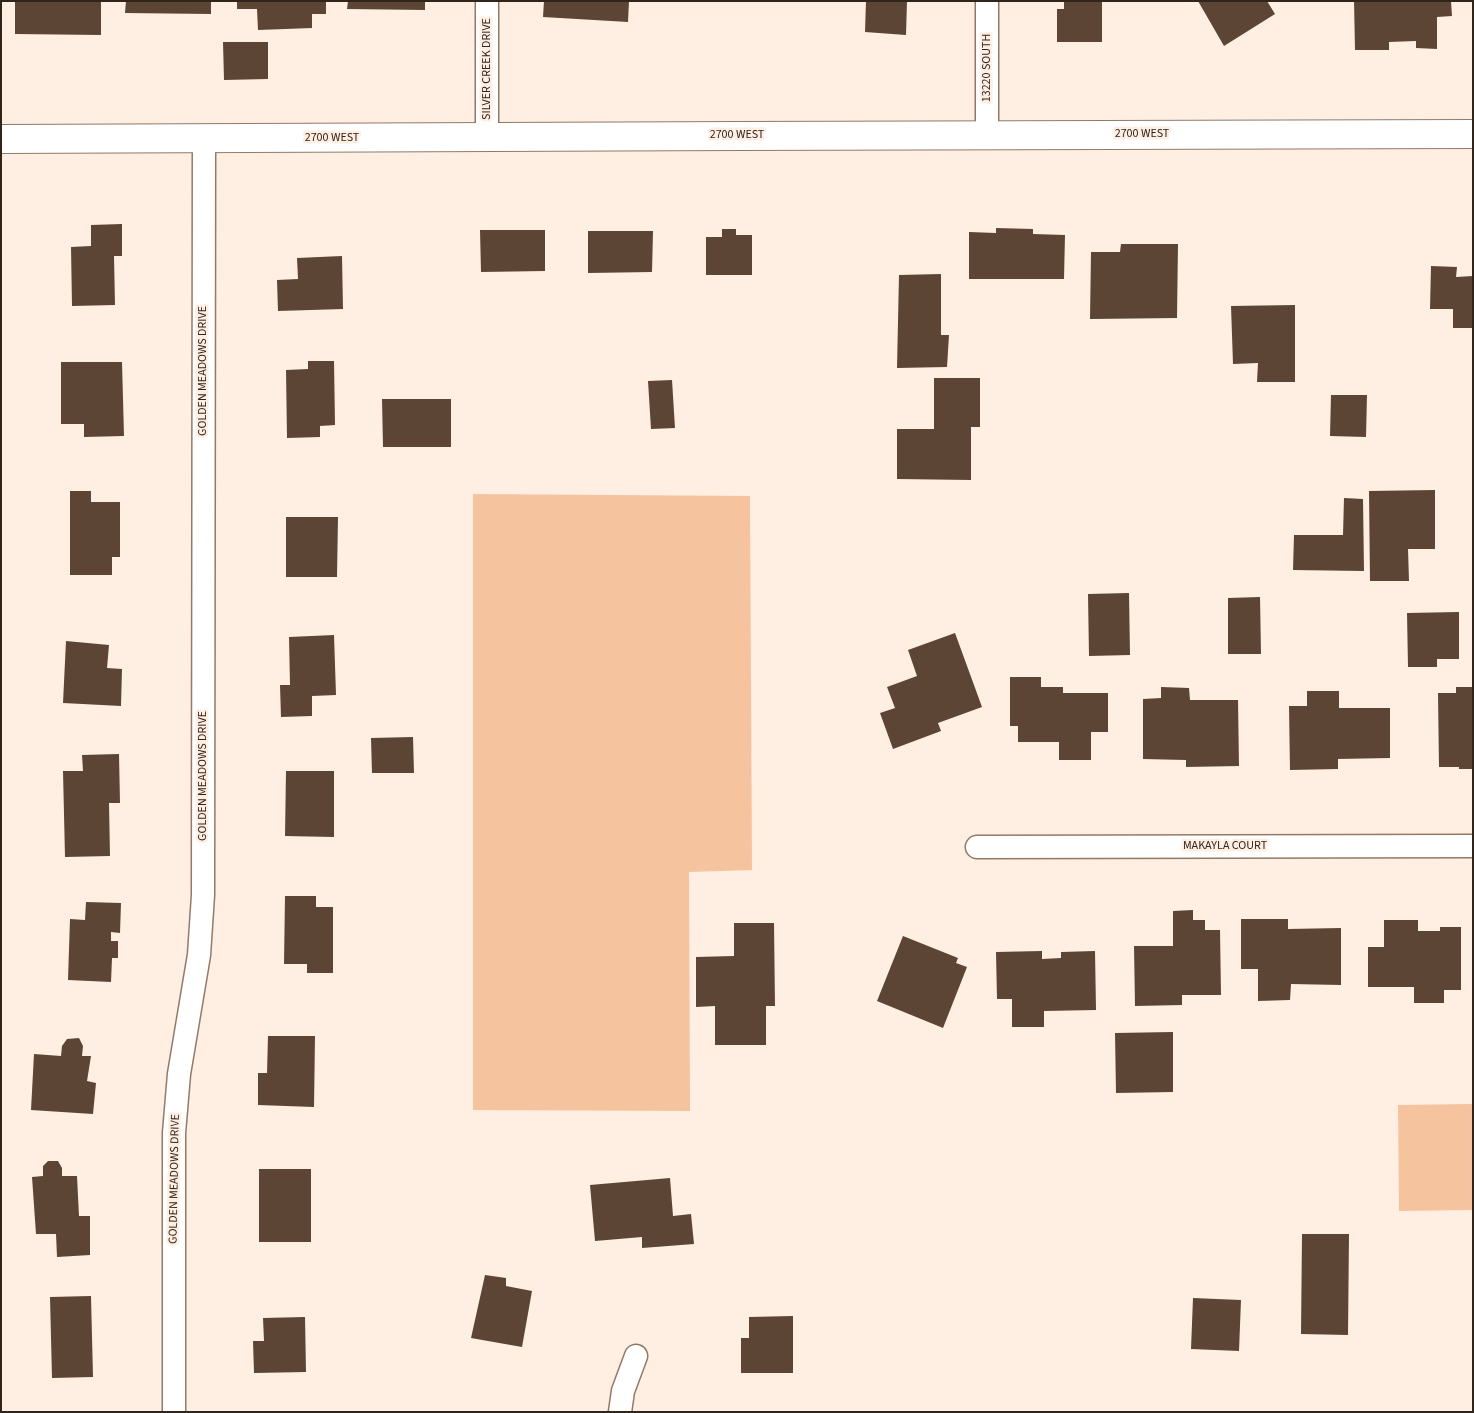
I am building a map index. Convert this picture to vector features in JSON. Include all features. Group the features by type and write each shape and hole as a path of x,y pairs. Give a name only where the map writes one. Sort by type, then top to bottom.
{"main road":[{"name":"2700 WEST","path":"1,139 987,134 1473,134"}],"street":[{"name":"SILVER CREEK DRIVE","path":"487,1 487,138"},
{"name":"13220 SOUTH","path":"987,134 988,1"},
{"name":"GOLDEN MEADOWS DRIVE","path":"174,1412 174,1133 179,1074 199,955 203,895 204,138"},
{"name":"MAKAYLA COURT","path":"976,847 1473,846"},
{"path":"620,1412 623,1391 636,1356"}],"shaded area":[{"path":"473,494 750,496 752,870 689,872 690,1111 473,1110"},
{"path":"1473,1104 1473,1210 1399,1211 1398,1105"}],"building":[{"path":"15,1 101,1 101,35 15,34"},
{"path":"126,1 211,1 211,14 125,13"},
{"path":"237,1 326,1 326,14 312,14 312,28 258,30 257,9 237,9"},
{"path":"348,1 425,1 425,10 347,9"},
{"path":"544,1 629,1 628,22 543,17"},
{"path":"866,1 907,1 906,35 865,32"},
{"path":"1064,1 1102,1 1102,42 1057,42 1057,9 1064,9"},
{"path":"1198,1 1267,1 1275,14 1224,46"},
{"path":"1354,1 1451,1 1452,16 1437,17 1437,49 1416,48 1416,41 1389,42 1389,50 1355,50"},
{"path":"223,42 268,42 268,79 224,80"},
{"path":"122,224 122,256 114,256 115,305 72,306 71,247 91,246 91,225"},
{"path":"996,228 1033,229 1033,234 1065,235 1064,279 969,279 969,232 996,233"},
{"path":"722,229 736,229 736,235 752,235 752,275 706,275 706,237 722,237"},
{"path":"480,230 545,230 545,271 481,272"},
{"path":"588,231 653,231 652,272 588,273"},
{"path":"1121,244 1178,244 1177,318 1090,319 1091,252 1120,252"},
{"path":"342,256 343,309 278,311 277,280 298,279 297,258"},
{"path":"1431,266 1457,267 1456,277 1473,276 1473,328 1453,328 1453,309 1430,309"},
{"path":"941,274 941,335 949,335 947,367 897,368 899,275"},
{"path":"1295,305 1295,382 1257,382 1258,363 1233,364 1231,306"},
{"path":"308,361 334,361 335,425 320,426 320,437 287,438 286,370 308,369"},
{"path":"61,362 122,362 124,436 84,437 84,424 61,424"},
{"path":"934,378 980,378 980,427 971,427 971,480 897,479 897,429 934,429"},
{"path":"672,380 675,428 651,429 648,381"},
{"path":"1331,395 1367,395 1366,437 1330,436"},
{"path":"382,399 451,399 451,447 383,447"},
{"path":"1435,490 1435,549 1408,549 1409,581 1370,581 1369,491"},
{"path":"70,491 91,491 91,502 120,502 120,557 112,557 112,575 70,575"},
{"path":"1344,498 1363,499 1364,571 1293,570 1294,535 1343,535"},
{"path":"286,517 338,517 337,577 286,577"},
{"path":"1129,593 1130,655 1089,656 1088,594"},
{"path":"1260,597 1261,654 1228,654 1228,598"},
{"path":"1459,612 1459,659 1437,659 1437,667 1408,667 1407,613"},
{"path":"955,633 982,707 938,723 941,731 893,749 880,713 895,708 887,687 917,676 908,650"},
{"path":"334,635 336,695 312,696 312,716 281,717 280,685 290,685 289,637"},
{"path":"66,641 109,645 107,668 122,669 121,706 63,703"},
{"path":"1010,677 1041,677 1041,687 1063,687 1063,693 1108,693 1108,732 1091,732 1091,760 1059,760 1059,742 1018,742 1018,726 1010,726"},
{"path":"1161,687 1189,688 1190,700 1238,700 1239,766 1186,767 1186,760 1143,759 1143,699 1161,698"},
{"path":"1456,687 1473,687 1473,769 1439,767 1438,693 1456,693"},
{"path":"1307,691 1339,691 1339,708 1390,708 1390,758 1338,759 1338,769 1290,770 1289,706 1307,706"},
{"path":"413,737 414,773 372,773 371,738"},
{"path":"119,754 120,803 109,803 110,856 65,857 63,771 83,771 82,755"},
{"path":"286,771 334,771 334,837 285,836"},
{"path":"285,896 316,896 316,907 333,907 333,973 307,973 307,964 284,964"},
{"path":"86,902 121,903 120,933 111,932 111,941 118,941 118,958 112,958 111,982 68,980 70,919 85,920"},
{"path":"1193,910 1193,920 1205,920 1205,930 1220,930 1221,995 1182,995 1182,1005 1135,1006 1134,946 1173,946 1173,911"},
{"path":"1241,919 1288,919 1288,929 1341,928 1341,985 1291,984 1290,1000 1258,1001 1258,969 1241,969"},
{"path":"1384,920 1418,920 1418,931 1440,931 1440,927 1461,927 1461,990 1444,990 1444,1003 1414,1003 1414,987 1368,987 1368,947 1384,947"},
{"path":"734,923 774,923 775,1006 766,1006 766,1045 715,1045 715,1006 696,1007 696,957 734,956"},
{"path":"903,936 958,958 956,963 967,967 943,1028 877,1001"},
{"path":"1042,951 1042,959 1061,958 1061,952 1095,951 1096,1010 1044,1011 1044,1027 1012,1027 1012,999 997,999 996,952"},
{"path":"1173,1032 1173,1092 1116,1093 1115,1033"},
{"path":"268,1036 315,1036 314,1107 258,1105 258,1073 267,1073"},
{"path":"79,1038 83,1046 82,1056 91,1056 87,1081 96,1083 93,1114 31,1110 34,1054 61,1056 62,1046 67,1039"},
{"path":"48,1161 58,1161 62,1168 62,1176 77,1176 79,1216 90,1216 90,1255 57,1257 56,1234 36,1234 32,1177 43,1176 43,1166"},
{"path":"259,1169 311,1169 311,1242 259,1242"},
{"path":"670,1178 673,1216 691,1214 694,1244 642,1248 642,1237 595,1241 590,1185"},
{"path":"1302,1234 1349,1234 1348,1335 1301,1334"},
{"path":"485,1275 506,1278 506,1286 532,1291 522,1347 471,1338"},
{"path":"91,1296 93,1377 52,1378 50,1297"},
{"path":"1193,1298 1241,1300 1239,1351 1191,1349"},
{"path":"793,1316 793,1373 741,1373 741,1338 749,1338 749,1317"},
{"path":"305,1317 306,1372 254,1373 253,1341 264,1341 263,1318"}]}
